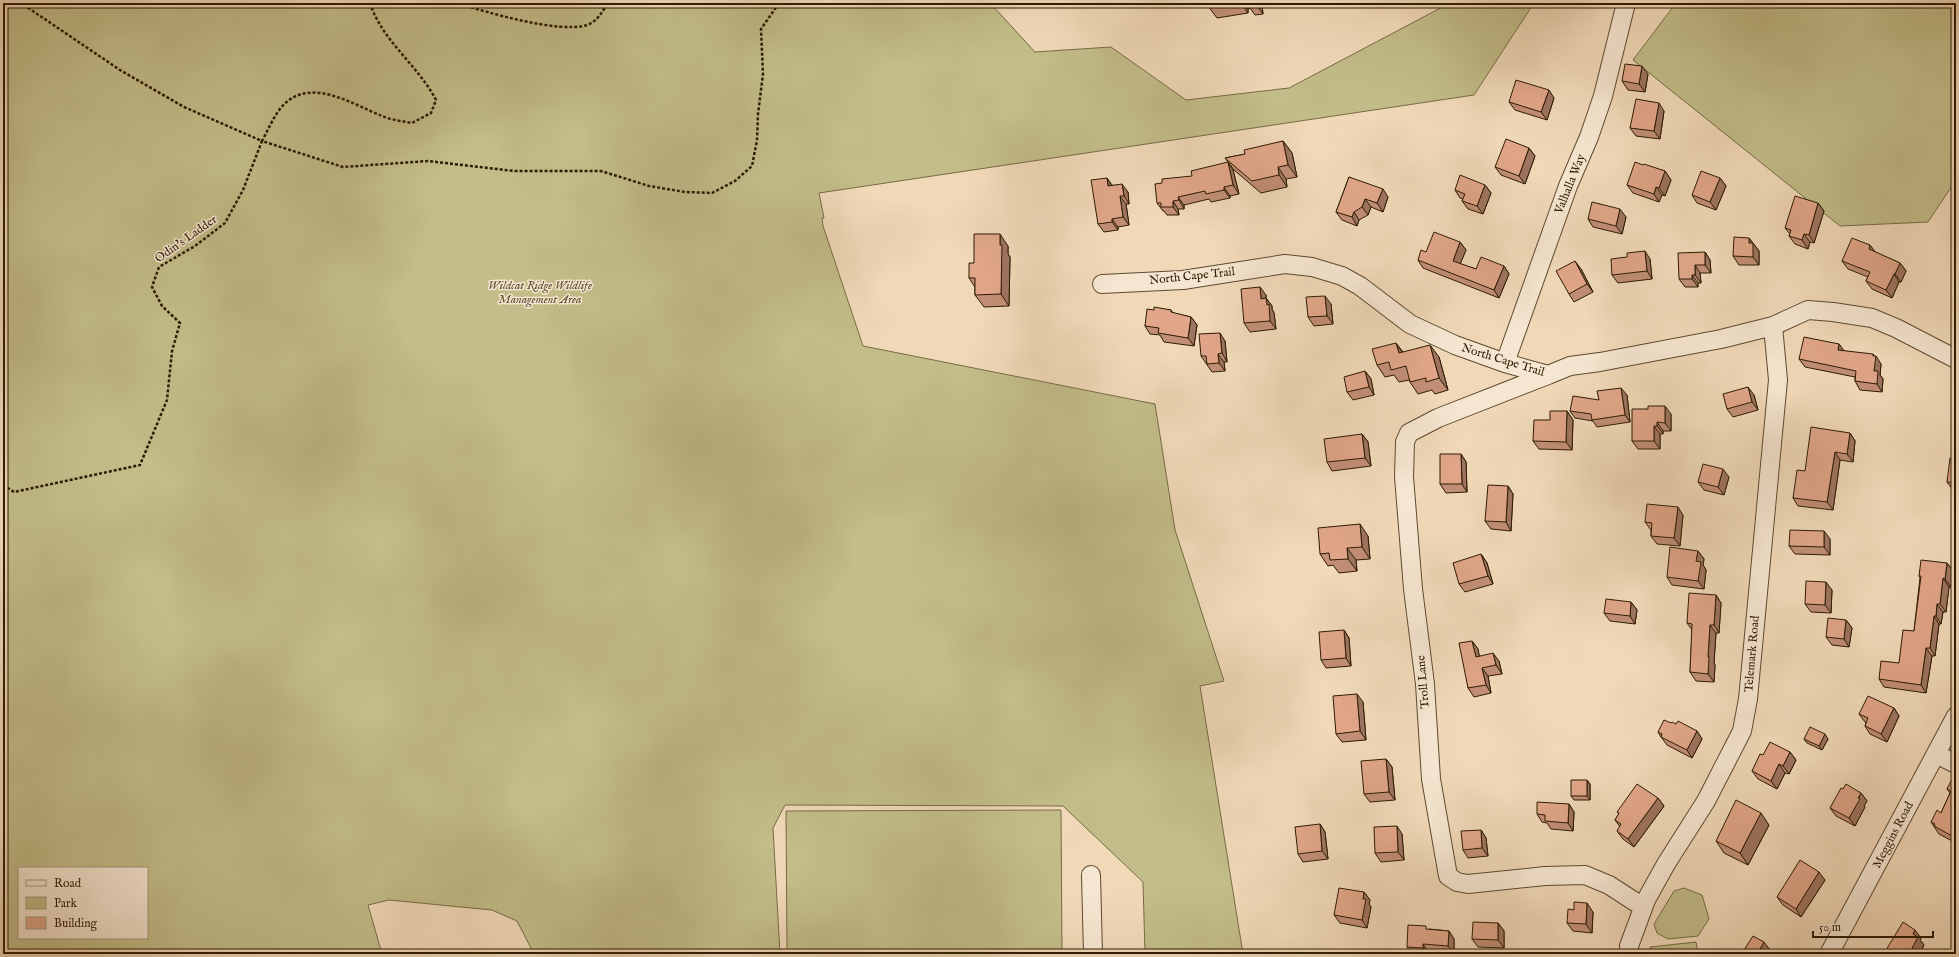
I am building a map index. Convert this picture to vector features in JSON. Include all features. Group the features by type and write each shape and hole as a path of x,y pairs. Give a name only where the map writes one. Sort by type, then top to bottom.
{"street":[{"name":"Valhalla Way","path":"1506,363 1568,186 1589,137 1603,96 1626,3"},
{"name":"North Cape Trail","path":"1102,284 1183,280 1285,264 1312,267 1342,276 1360,286 1410,324 1455,345 1506,363 1548,375 1570,366 1600,362 1773,326 1808,310 1872,318 1896,328 1956,359"},
{"name":"Telemark Road","path":"1629,954 1629,946 1643,907 1666,864 1706,801 1742,731 1748,699 1778,380 1773,326"},
{"name":"Troll Lane","path":"1548,375 1438,418 1409,433 1405,442 1404,477 1413,589 1424,684 1431,779 1448,876 1457,882 1468,884 1545,876 1585,875 1609,884 1643,907"},
{"name":"Meggins Road","path":"1829,954 1956,716"},
{"path":"1936,754 1956,764"},
{"path":"1091,875 1093,954"}],"path":[{"path":"21,3 120,70 184,107 262,141 343,167 428,161 514,171 601,171 649,186 685,192 712,193 736,181 752,166 757,140 758,114 763,74 762,29 779,3"},
{"name":"Odin's Ladder","path":"3,485 14,492 140,465 167,400 172,352 180,324 162,306 152,287 159,267 195,246 225,223 243,190 262,141 281,108 296,96 315,91 345,99 384,117 412,123 431,113 436,100 428,84 386,34 375,18 370,3"},
{"path":"457,3 522,20 570,28 588,24 597,19 606,6 604,3"}],"green space":[{"name":"Wildcat Ridge Wildlife Management Area","path":"3,3 990,3 1035,52 1111,47 1186,100 1289,88 1450,3 1534,3 1474,95 819,193 824,218 822,218 823,226 863,346 1155,404 1175,530 1224,681 1200,686 1243,954 1145,954 1143,882 1063,806 785,805 773,828 780,954 534,954 517,921 492,910 389,900 368,905 382,954 3,954"},
{"path":"1676,3 1956,3 1956,180 1928,222 1840,226 1633,60"},
{"path":"1061,810 1062,954 787,954 786,811"},
{"path":"1684,888 1702,895 1709,919 1698,936 1668,939 1657,933 1654,924 1674,891"},
{"path":"1696,942 1698,954 1651,954 1650,947"}],"building":[{"path":"1208,3 1226,3 1208,6"},
{"path":"1625,64 1642,66 1639,84 1622,81"},
{"path":"1516,80 1549,90 1541,112 1509,102"},
{"path":"1636,99 1659,103 1654,131 1630,128"},
{"path":"1506,139 1529,148 1519,176 1495,167"},
{"path":"1283,141 1288,165 1278,167 1279,175 1252,181 1225,158 1245,154 1244,150"},
{"path":"1228,162 1233,185 1224,187 1224,190 1206,194 1205,191 1178,197 1179,200 1173,201 1173,207 1161,207 1161,203 1157,203 1155,184 1162,183 1162,179 1192,176 1191,171"},
{"path":"1635,162 1665,171 1659,188 1656,187 1654,194 1627,185"},
{"path":"1701,171 1720,178 1710,202 1692,195"},
{"path":"1460,175 1485,185 1477,206 1462,201 1465,194 1455,190"},
{"path":"1349,177 1383,189 1377,203 1365,199 1362,207 1354,212 1352,217 1336,212"},
{"path":"1107,178 1108,186 1122,184 1124,196 1120,196 1123,217 1112,219 1112,222 1098,224 1091,180"},
{"path":"1795,196 1818,203 1809,235 1804,234 1802,240 1789,236 1791,230 1785,228"},
{"path":"1592,202 1620,209 1616,226 1588,219"},
{"path":"1434,232 1460,242 1453,261 1476,269 1481,257 1504,266 1494,290 1418,260 1421,250 1426,252"},
{"path":"974,234 1000,234 1000,245 1002,245 1001,294 975,295 975,278 969,278 969,263 974,263"},
{"path":"1734,237 1749,238 1749,243 1753,243 1753,257 1733,256"},
{"path":"1852,238 1870,245 1869,249 1900,263 1886,290 1866,281 1870,272 1842,261"},
{"path":"1645,251 1647,271 1612,275 1611,259 1627,257 1627,253"},
{"path":"1705,252 1705,265 1695,265 1695,275 1692,275 1692,279 1679,279 1678,253"},
{"path":"1575,261 1587,284 1569,294 1556,271"},
{"path":"1260,287 1261,299 1266,298 1267,305 1269,304 1270,321 1244,323 1241,289"},
{"path":"1325,296 1327,316 1308,317 1306,297"},
{"path":"1154,307 1171,310 1171,312 1191,317 1188,338 1158,333 1159,328 1145,326 1147,309 1154,310"},
{"path":"1220,333 1222,353 1218,354 1219,363 1207,364 1206,356 1201,356 1199,334"},
{"path":"1804,337 1839,344 1838,350 1873,354 1873,356 1876,356 1874,371 1878,371 1877,384 1855,381 1856,371 1799,359"},
{"path":"1396,343 1399,353 1430,345 1439,378 1426,382 1426,378 1410,382 1406,366 1391,370 1389,362 1377,365 1372,349"},
{"path":"1365,371 1369,387 1347,392 1344,377"},
{"path":"1748,387 1752,402 1727,409 1723,394"},
{"path":"1621,388 1625,415 1592,420 1591,414 1570,411 1573,396 1599,400 1597,391"},
{"path":"1648,406 1665,406 1665,423 1657,422 1657,426 1654,426 1654,441 1632,441 1632,409 1648,409"},
{"path":"1550,411 1567,411 1566,442 1533,441 1534,420 1550,420"},
{"path":"1811,427 1850,433 1847,454 1835,452 1827,502 1793,498 1797,470 1805,471"},
{"path":"1362,434 1365,458 1327,462 1324,439"},
{"path":"1440,454 1461,454 1462,484 1440,484"},
{"path":"1950,458 1956,459 1956,483 1947,482"},
{"path":"1703,464 1723,469 1718,487 1698,482"},
{"path":"1488,485 1508,486 1506,522 1485,521"},
{"path":"1647,504 1678,507 1674,538 1651,536 1652,523 1645,522"},
{"path":"1360,524 1362,547 1347,548 1348,559 1330,560 1329,553 1320,554 1318,528"},
{"path":"1790,530 1824,531 1824,547 1789,546"},
{"path":"1670,547 1698,551 1696,561 1701,562 1698,581 1667,577"},
{"path":"1481,554 1488,576 1459,584 1453,563"},
{"path":"1921,560 1947,563 1945,579 1943,578 1940,604 1937,604 1936,616 1934,616 1930,648 1926,648 1921,685 1879,679 1881,661 1899,663 1903,630 1914,631 1921,576 1919,576"},
{"path":"1806,581 1826,582 1825,605 1805,604"},
{"path":"1689,593 1716,595 1714,625 1710,625 1708,674 1690,672 1692,624 1687,623"},
{"path":"1606,599 1631,602 1630,616 1604,613"},
{"path":"1828,618 1846,620 1844,639 1826,637"},
{"path":"1344,630 1346,658 1321,660 1319,632"},
{"path":"1472,641 1476,657 1493,653 1496,665 1482,668 1486,685 1468,688 1459,643"},
{"path":"1357,694 1360,731 1336,734 1333,696"},
{"path":"1868,696 1894,708 1881,734 1865,726 1868,718 1859,714"},
{"path":"1664,720 1676,724 1678,721 1697,731 1687,750 1661,737 1662,734 1658,732"},
{"path":"1810,727 1825,734 1819,746 1804,739"},
{"path":"1770,742 1790,752 1783,766 1779,764 1771,781 1752,771 1760,754 1763,755"},
{"path":"1386,759 1389,792 1364,794 1361,761"},
{"path":"1953,777 1956,778 1956,830 1955,829 1952,836 1934,826 1935,824 1931,822 1937,810 1941,813 1951,791 1947,789"},
{"path":"1571,780 1587,780 1587,796 1571,796"},
{"path":"1637,784 1658,798 1628,839 1617,831 1621,824 1615,820 1619,813 1617,812"},
{"path":"1846,784 1861,793 1858,798 1860,799 1849,818 1830,808 1841,788 1843,789"},
{"path":"1736,800 1761,813 1740,853 1716,841"},
{"path":"1537,802 1569,804 1568,823 1545,821 1545,815 1537,814"},
{"path":"1320,824 1322,851 1298,854 1295,827"},
{"path":"1397,826 1398,852 1375,853 1374,827"},
{"path":"1481,830 1482,848 1463,850 1461,831"},
{"path":"1800,860 1819,872 1796,909 1777,897"},
{"path":"1339,888 1364,892 1363,899 1366,899 1362,920 1334,915"},
{"path":"1574,902 1587,903 1586,924 1567,923 1568,909 1574,910"},
{"path":"1473,922 1498,923 1498,940 1472,939"},
{"path":"1903,922 1915,930 1913,934 1918,937 1912,948 1921,954 1893,954 1886,950"},
{"path":"1408,925 1426,926 1426,929 1449,931 1448,946 1423,944 1423,948 1407,947"},
{"path":"1753,936 1764,942 1757,954 1751,954 1744,950"}]}
